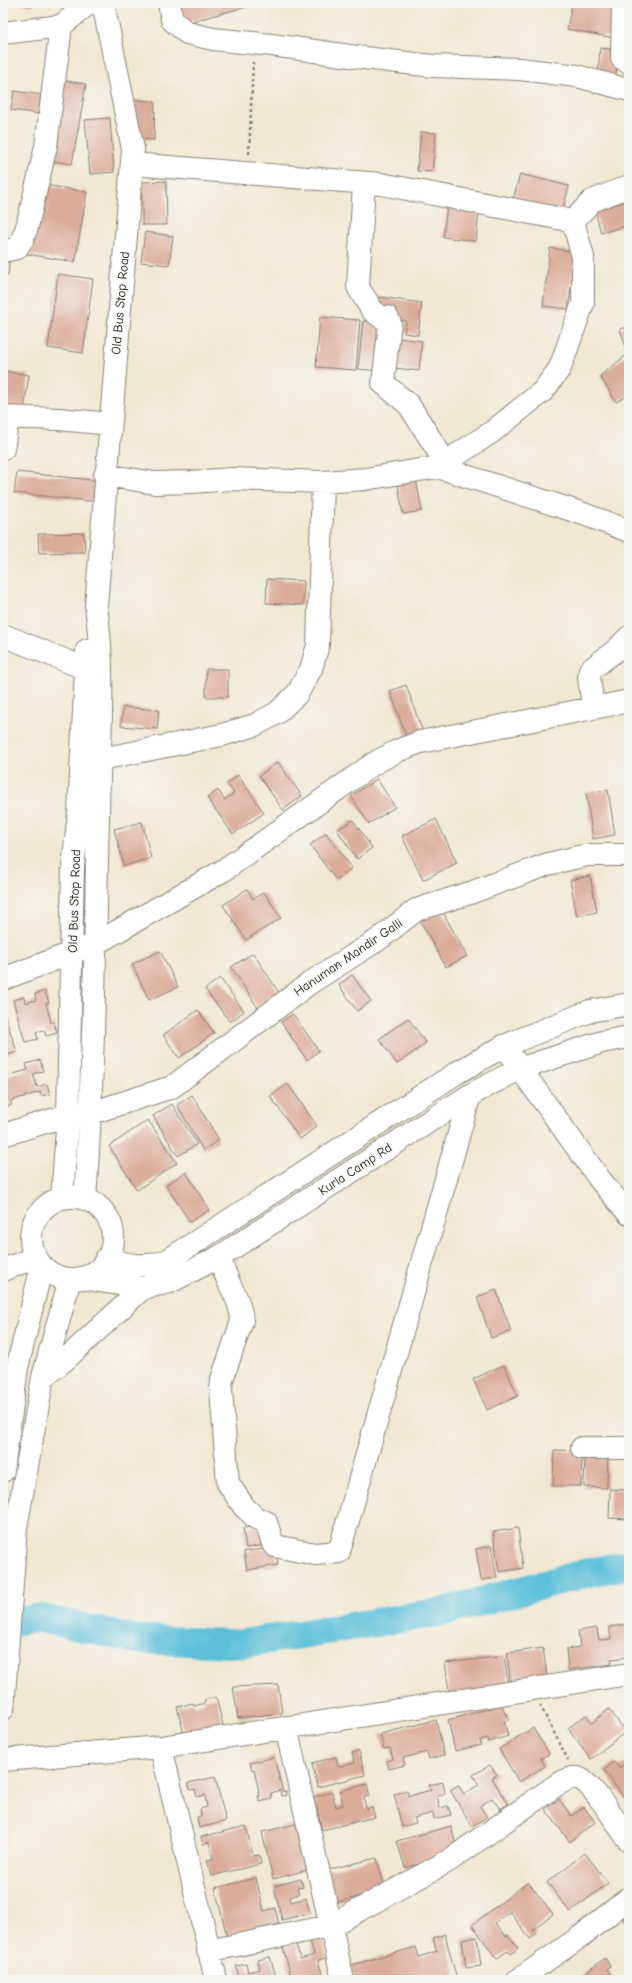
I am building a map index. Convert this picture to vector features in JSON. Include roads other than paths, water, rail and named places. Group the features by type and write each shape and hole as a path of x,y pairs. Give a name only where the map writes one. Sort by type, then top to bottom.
{"street":[{"path":"3,33 61,26 89,3"},
{"name":"Old Bus Stop Road","path":"62,1198 68,1115 73,866 101,759 101,639 96,606 105,475 133,149 103,3"},
{"path":"169,3 172,20 187,32 213,39 432,66 520,69 576,76 629,90"},
{"path":"623,3 622,58 629,63"},
{"path":"3,251 17,248 27,227 46,146 61,26"},
{"path":"132,164 381,184 573,221"},
{"path":"364,183 358,287 372,310 381,317 387,317 390,323 383,383 409,405 441,465 629,531"},
{"path":"573,221 592,201 629,186"},
{"path":"105,475 155,483 231,479 323,482 365,478 441,465 492,432 538,395 560,368 583,303 583,257 573,221"},
{"path":"3,449 6,417 59,419 110,424"},
{"path":"101,759 222,735 255,725 277,713 297,694 311,669 318,645 323,482"},
{"name":"Old Bus Stop Road","path":"85,1199 91,1113 95,944 88,813 86,669 88,631 96,606"},
{"path":"3,635 86,669"},
{"path":"593,707 589,677 590,670 615,651 629,637"},
{"path":"3,979 95,944 224,870 373,764 396,750 420,742 629,701"},
{"name":"Hanuman Mandir Galli","path":"3,1135 68,1115 91,1113 172,1087 310,983 379,939 416,910 470,893 548,864 587,855 629,855"},
{"name":"Kurla Camp Rd","path":"106,1260 136,1266 160,1263 168,1260 458,1072 504,1046 590,1011 629,1004"},
{"name":"Kurla Camp Rd","path":"39,1261 60,1277 143,1288 170,1282 219,1257 470,1095 519,1069 602,1042 629,1037"},
{"path":"504,1046 600,1181 628,1211"},
{"path":"219,1257 230,1287 239,1302 242,1321 222,1379 221,1389 228,1483 244,1507 256,1518 266,1522 275,1546 315,1554 339,1552 470,1095"},
{"path":"3,1471 17,1368 39,1261 31,1239 34,1221 46,1206 62,1198 77,1197 85,1199 94,1203 108,1219 113,1240 106,1260 100,1268 76,1278 43,1377 9,1527 11,1581 3,1709"},
{"path":"3,1270 39,1261"},
{"path":"43,1377 66,1359 143,1288"},
{"path":"582,1448 629,1448"},
{"path":"3,1760 161,1747 629,1674"},
{"path":"286,1727 342,1980"},
{"path":"161,1747 216,1980"},
{"path":"208,1951 330,1926 450,1860 555,1786 569,1779 577,1778 589,1785 629,1841"},
{"path":"518,1980 580,1937 629,1898"}],"waterway":[{"path":"3,1623 39,1618 134,1639 240,1644 442,1612 586,1573 629,1565"}]}
